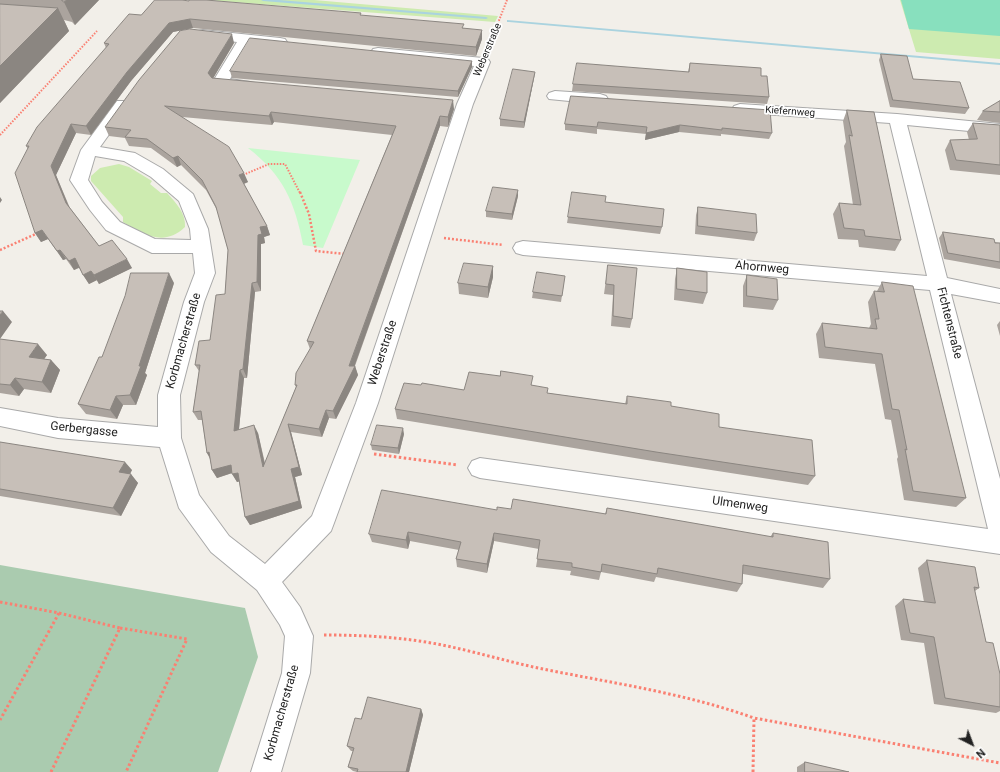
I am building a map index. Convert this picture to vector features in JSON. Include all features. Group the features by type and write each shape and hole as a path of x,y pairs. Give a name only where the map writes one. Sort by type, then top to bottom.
{"street":[{"path":"186,35 193,33 294,44"},
{"path":"246,39 220,83 258,86"},
{"path":"364,50 483,62"},
{"name":"Weberstraße","path":"266,582 322,523 350,450 422,235 458,103 483,62"},
{"path":"132,91 88,150 79,180 96,206 113,226 152,246 202,247"},
{"path":"555,96 618,100"},
{"name":"Kiefernweg","path":"729,108 897,119 1000,129"},
{"name":"Fichtenstraße","path":"897,119 1000,527"},
{"name":"Korbmacherstraße","path":"88,150 128,157 157,173 186,198 199,229 205,273 194,302 169,395 169,438 188,500 220,544 266,582 290,616 299,636 296,673 266,772"},
{"name":"Ahornweg","path":"522,248 939,284 1000,296"},
{"name":"Gerbergasse","path":"0,417 58,428 169,438"},
{"name":"Ulmenweg","path":"480,468 1000,542"}],"path":[{"name":"Weberstraße","path":"483,62 501,19 507,0"},
{"path":"0,135 97,31"},
{"path":"242,175 270,164 280,162 285,164 289,176 302,195 315,238 316,251 346,254"},
{"path":"0,250 41,231"},
{"path":"422,235 522,248"},
{"path":"350,450 480,468"},
{"path":"0,602 59,613 120,628 187,639 126,772"},
{"path":"0,720 59,613"},
{"path":"51,772 120,628"},
{"path":"299,636 314,634 375,635 431,643 521,665 665,691 731,708 754,718 1000,763"},
{"path":"753,772 754,718"}],"green space":[{"path":"207,0 314,0 498,16 495,22"},
{"path":"900,0 940,0 1000,8 1000,59 916,52"},
{"path":"901,0 1000,0 1000,36 909,29"},
{"path":"248,148 360,160 323,248 303,245 296,216 286,190 270,168"},
{"path":"119,164 129,167 152,181 150,184 161,193 167,193 177,204 182,213 185,227 177,233 162,238 146,235 123,222 123,217 91,181 91,176 100,168"},
{"path":"0,565 245,608 258,657 218,772 0,772"}],"building":[{"path":"155,0 206,0 361,13 360,15 464,24 462,28 482,30 476,47 190,19 169,23 127,72 86,126 71,124 51,166 66,203 99,246 112,240 127,259 94,275 91,271 83,275 75,258 69,261 60,250 57,251 42,230 35,233 15,173 29,146 26,146 37,127 109,44 104,43 129,14 141,15"},
{"path":"0,4 58,8 0,66"},
{"path":"190,29 232,34 208,73 212,78 453,100 448,117 440,116 349,366 355,366 333,411 326,410 319,429 288,424 299,467 291,469 299,501 245,517 238,473 232,474 231,465 212,470 209,452 207,453 201,411 193,412 200,365 195,365 199,341 210,340 216,295 225,294 228,250 216,207 202,180 178,156 173,158 147,139 125,137 131,130 105,127 139,80 180,31","holes":["165,106 269,116 271,112 396,126 307,341 314,342 296,373 295,385 297,385 263,467 254,425 234,431 240,370 243,369 252,283 257,282 258,235 262,234 260,227 267,226 239,175 244,173 229,147"]},
{"path":"250,38 472,61 458,91 230,71"},
{"path":"881,54 907,56 913,79 960,82 969,108 893,100"},
{"path":"577,63 689,72 690,63 761,68 761,76 767,76 769,97 573,84"},
{"path":"513,69 535,72 524,122 500,119"},
{"path":"571,96 770,110 772,133 722,128 722,130 680,125 646,133 647,127 598,122 597,127 565,124"},
{"path":"1000,101 1000,112 983,111"},
{"path":"847,110 874,112 901,240 865,236 864,230 844,228 839,203 861,205 849,135 852,136"},
{"path":"973,123 1000,125 1000,165 956,160 950,140 977,139"},
{"path":"493,187 518,190 512,214 486,211"},
{"path":"572,192 606,196 605,202 664,209 662,227 568,217"},
{"path":"698,207 756,214 757,233 698,226"},
{"path":"943,232 994,239 995,243 1000,243 1000,262 948,253"},
{"path":"464,263 493,266 488,287 458,283"},
{"path":"608,265 637,268 632,319 613,316 614,285 606,284"},
{"path":"677,268 707,272 707,293 677,289"},
{"path":"537,272 565,276 562,296 533,292"},
{"path":"131,273 169,273 139,366 141,366 130,395 116,396 110,410 78,404 99,357 102,357 125,296"},
{"path":"747,275 777,279 778,300 747,296"},
{"path":"882,282 913,286 966,498 913,491 899,410 892,409 882,354 825,347 822,323 877,329 875,319 879,319 874,291 884,292"},
{"path":"0,339 38,344 29,357 51,360 42,382 15,378 10,385 0,384"},
{"path":"501,371 533,376 531,385 548,388 547,393 627,404 627,396 671,402 671,406 719,414 719,427 812,440 815,476 656,452 395,409 404,383 421,385 422,383 464,390 469,372 500,376"},
{"path":"377,425 403,428 398,448 371,445"},
{"path":"0,442 125,462 119,472 131,474 113,508 0,489"},
{"path":"382,490 497,510 497,507 511,509 513,499 606,514 607,508 773,537 773,533 828,542 830,579 743,565 742,584 658,568 657,574 602,564 601,572 572,567 572,563 537,559 540,540 494,533 487,564 456,559 461,542 408,532 406,540 369,534"},
{"path":"927,560 975,567 979,588 974,587 986,642 993,643 1000,674 1000,707 945,698 934,637 910,633 903,599 935,603"},
{"path":"368,697 421,709 406,772 357,772 358,769 348,767 354,748 347,746 355,718 361,719"},
{"path":"805,762 849,772 805,772"}],"waterway":[{"path":"263,0 486,18"},
{"path":"509,21 1000,64"}]}
